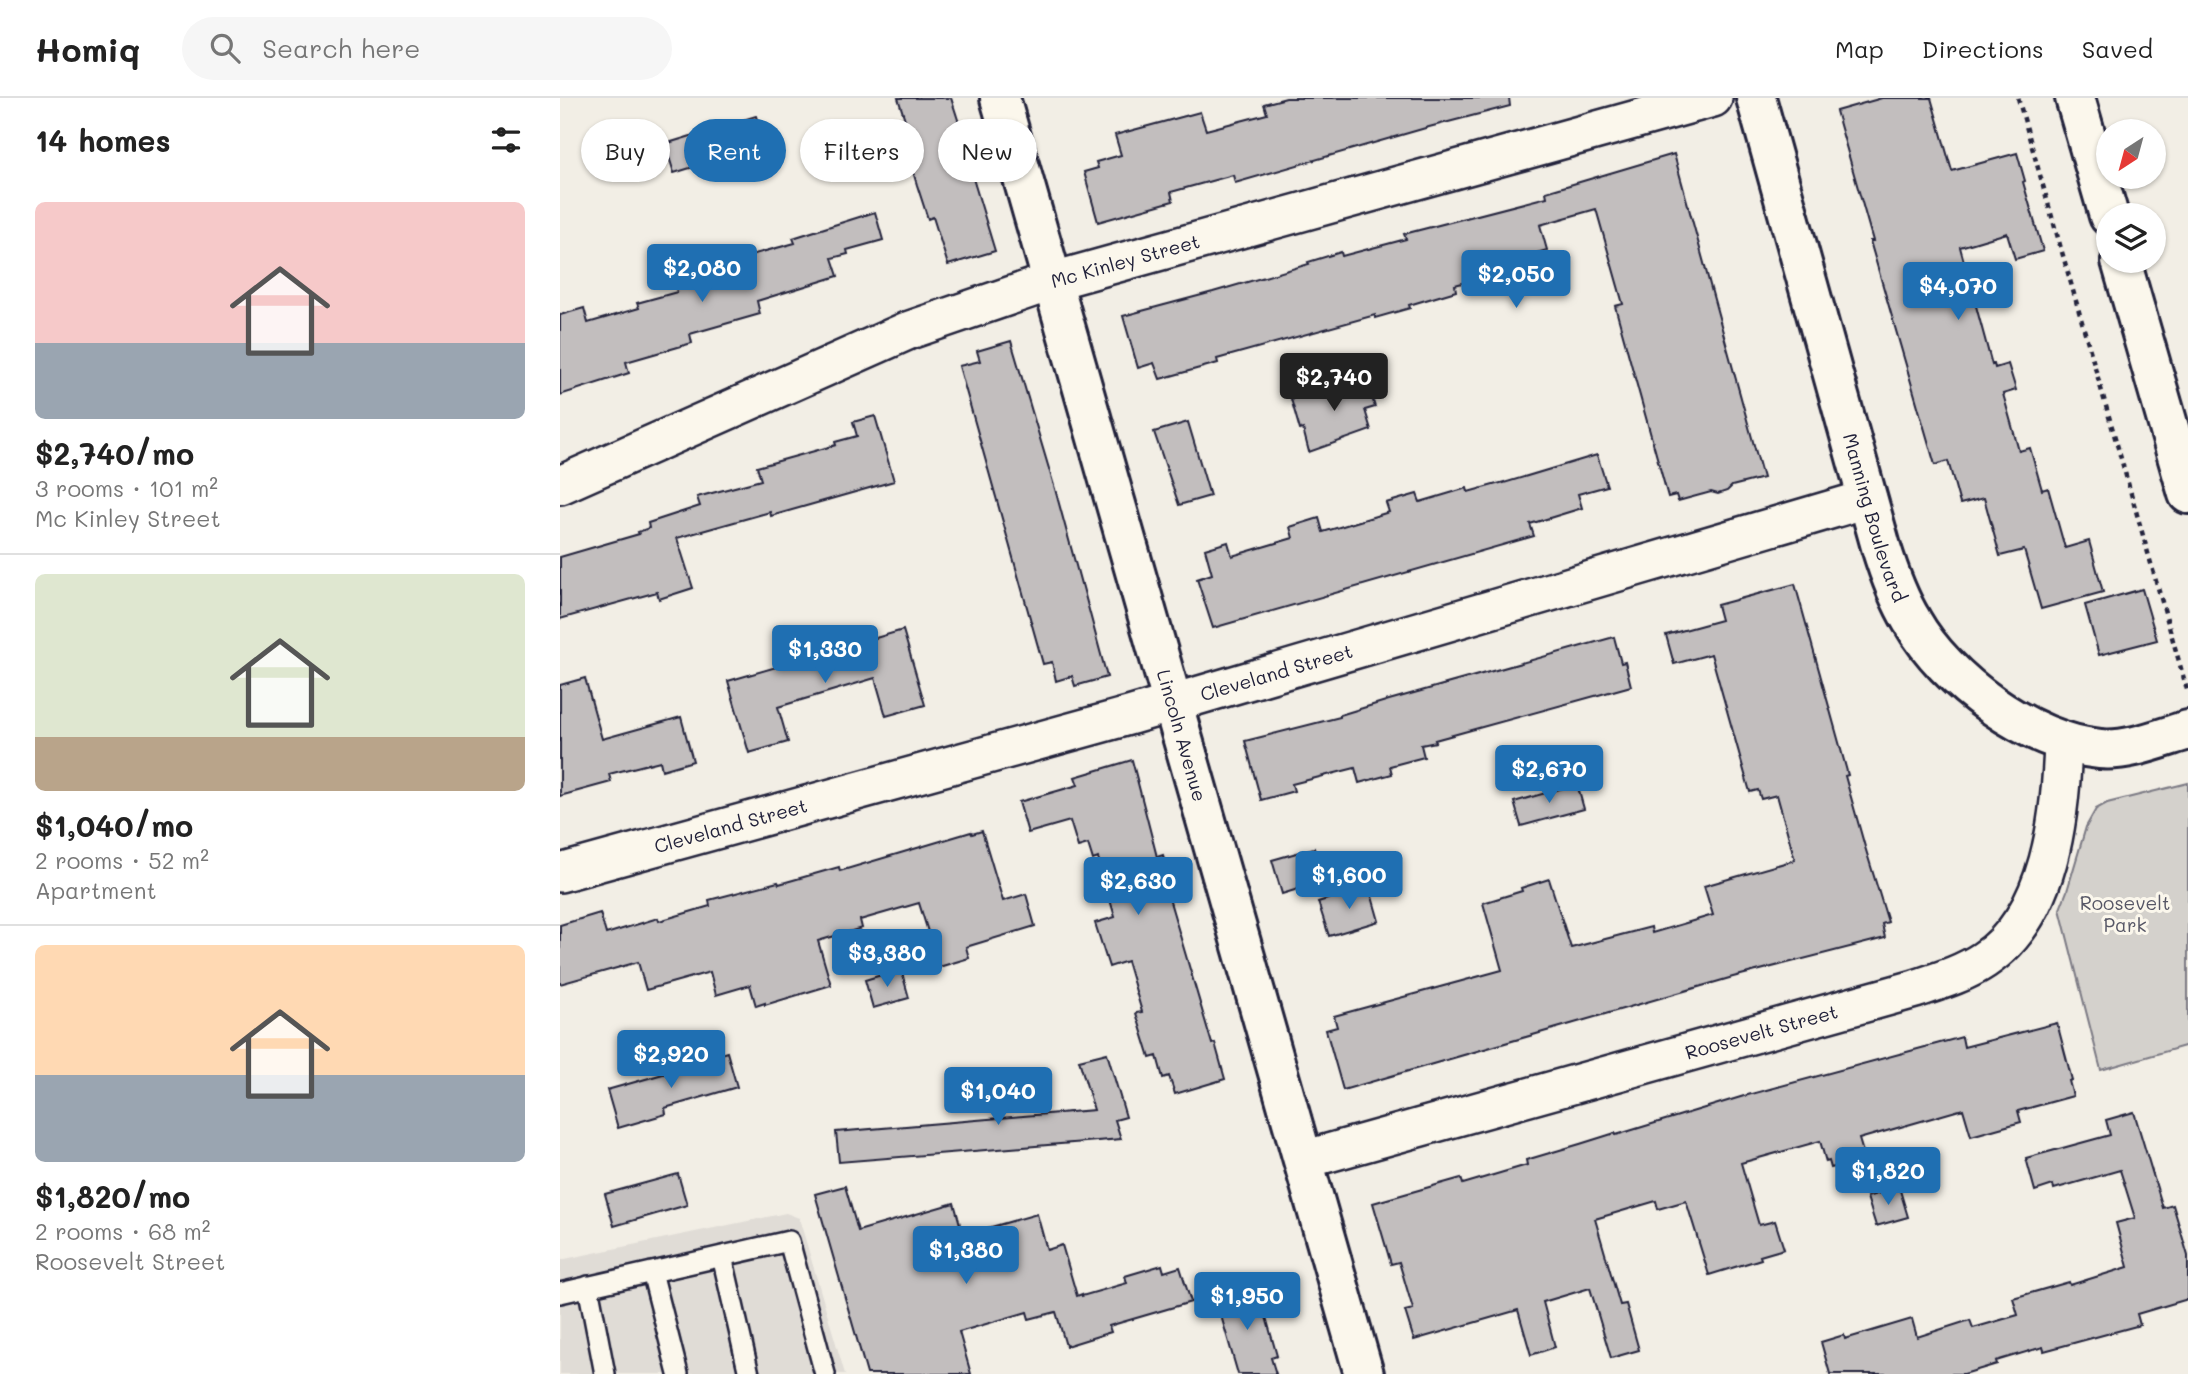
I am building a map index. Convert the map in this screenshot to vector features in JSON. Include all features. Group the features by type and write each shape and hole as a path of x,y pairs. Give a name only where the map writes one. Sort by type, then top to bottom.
{"street":[{"name":"Lincoln Avenue","path":"1000,98 1364,1374"},
{"name":"Mc Kinley Street","path":"560,485 906,331 1053,282 1713,98"},
{"name":"Manning Boulevard","path":"1756,98 1867,499 1890,575 1913,624 1936,654 1995,707 2020,722 2063,741 2110,749 2188,730"},
{"path":"2075,98 2105,203"},
{"path":"2125,273 2188,494"},
{"name":"Cleveland Street","path":"560,873 1172,703 1867,499"},
{"name":"Roosevelt Street","path":"1303,1160 1915,989 1972,967 1996,951 2015,930 2031,905 2043,877 2052,845 2062,784 2063,741"}],"lane":[{"path":"560,1293 789,1241 825,1374"},
{"path":"722,1256 749,1374"},
{"path":"652,1272 678,1374"},
{"path":"588,1286 605,1374"}],"path":[{"path":"2018,98 2186,678 2188,693"}],"shaded area":[{"path":"786,1213 799,1218 845,1374 560,1374 560,1260"}],"green space":[{"name":"Roosevelt Park","path":"2188,783 2188,1045 2101,1070 2060,909 2086,827 2096,809 2107,803"}],"building":[{"path":"898,98 951,98 958,119 938,119 938,182 974,182 995,251 948,265 933,217 928,219 916,182 924,182 924,119 905,119"},
{"path":"1286,98 1509,98 1510,106 1235,183 1233,175 1171,192 1173,201 1098,222 1084,172 1098,168 1096,162 1121,155 1115,135 1200,112 1206,130 1267,114 1264,104"},
{"path":"1882,98 1931,98 1952,171 2017,153 2043,251 2015,259 2007,233 1960,247 1992,365 1994,364 1995,368 2008,364 2016,390 2003,394 2019,451 2030,448 2042,490 2048,488 2065,548 2089,541 2103,592 2041,609 2024,550 2000,556 1984,498 1960,504 1948,461 1935,465 1870,241 1873,241 1836,111"},
{"path":"684,138 684,170 674,173 670,160 670,142"},
{"path":"1674,154 1763,478 1732,486 1718,494 1711,492 1678,501 1676,495 1668,497 1615,306 1623,304 1596,209 1540,225 1547,250 1523,257 1525,266 1455,285 1456,291 1409,305 1410,308 1375,318 1375,315 1217,359 1218,363 1160,379 1154,363 1138,368 1123,316 1309,264 1308,262 1341,252 1342,256 1406,239 1404,234 1547,197 1546,192"},
{"path":"875,212 883,240 847,250 848,254 832,258 838,276 757,301 760,314 690,334 692,343 626,362 629,373 560,395 560,315 584,308 588,323 639,308 637,303 677,292 674,280 716,269 714,265 795,243 793,238"},
{"path":"1011,341 1107,677 1075,686 1072,676 1056,681 1052,662 1043,664 959,366 980,361 977,351"},
{"path":"1365,376 1375,407 1365,410 1371,430 1309,452 1291,399"},
{"path":"875,416 894,481 771,516 770,512 677,538 693,588 659,599 657,592 560,619 560,557 639,534 638,532 649,528 648,523 700,506 697,497 761,480 757,467 836,445 835,442 857,436 853,422"},
{"path":"1188,422 1210,496 1179,505 1154,432"},
{"path":"1597,455 1607,486 1578,494 1582,508 1530,524 1534,536 1213,628 1197,579 1212,574 1205,549 1228,542 1232,556 1293,538 1290,527 1319,518 1323,532 1389,512 1386,503 1417,494 1420,502 1467,488 1468,492"},
{"path":"1795,584 1848,775 1845,776 1888,922 1882,924 1885,938 1733,977 1343,1090 1326,1030 1337,1027 1334,1016 1502,970 1483,903 1549,879 1571,948 1651,927 1652,933 1713,915 1704,886 1795,860 1777,795 1761,799 1758,790 1750,792 1711,654 1674,664 1666,635 1721,620 1717,605"},
{"path":"2142,589 2157,640 2099,655 2085,605"},
{"path":"903,630 925,705 886,716 875,678 778,707 788,742 749,753 728,681"},
{"path":"1614,637 1621,663 1625,662 1631,686 1421,745 1424,757 1390,766 1392,774 1359,783 1355,768 1292,784 1294,791 1261,800 1245,741 1340,717 1389,700"},
{"path":"585,678 602,739 681,717 693,761 662,770 660,761 609,774 611,782 560,796 560,685"},
{"path":"1132,760 1157,857 1163,855 1172,886 1166,888 1225,1079 1175,1094 1169,1076 1163,1078 1157,1056 1150,1058 1136,1013 1142,1012 1127,961 1109,967 1095,923 1115,917 1098,858 1093,860 1088,844 1078,847 1070,821 1028,833 1019,802 1078,785 1075,777"},
{"path":"1577,784 1584,809 1521,826 1514,802"},
{"path":"982,831 1003,901 1026,894 1035,926 966,947 969,958 939,967 919,903 860,920 862,928 818,941 831,985 765,1005 756,1006 750,985 716,995 710,972 646,990 638,962 560,984 560,925 600,913 606,934 710,906 709,900 839,867 840,871"},
{"path":"1314,848 1324,881 1282,894 1272,860"},
{"path":"1369,886 1379,921 1329,936 1318,902"},
{"path":"901,969 909,998 873,1008 865,980"},
{"path":"2057,1023 2072,1080 2069,1081 2073,1096 2018,1111 2021,1122 1971,1136 1963,1109 1859,1139 1865,1159 1831,1168 1829,1161 1826,1162 1820,1141 1741,1163 1759,1225 1775,1221 1784,1249 1760,1256 1761,1259 1709,1275 1686,1201 1658,1209 1656,1201 1595,1219 1620,1305 1626,1304 1639,1350 1611,1358 1590,1288 1543,1302 1555,1347 1531,1355 1518,1310 1414,1340 1405,1311 1413,1309 1399,1262 1391,1264 1373,1203 1461,1178 1463,1184 1527,1165 1526,1160 1615,1133 1616,1135 1744,1096 1962,1037 1964,1047"},
{"path":"727,1052 737,1087 665,1108 666,1114 618,1128 607,1090 698,1064 697,1061"},
{"path":"1107,1053 1126,1117 1115,1120 1121,1139 839,1162 836,1132 1094,1110 1079,1060"},
{"path":"2134,1112 2163,1208 2173,1205 2188,1256 2188,1299 2137,1314 2140,1325 2044,1351 2043,1347 1964,1374 1830,1374 1821,1342 1844,1335 1845,1339 1912,1319 1917,1337 1970,1320 1973,1328 2018,1315 2013,1298 2069,1282 2070,1285 2128,1267 2116,1223 2135,1218 2120,1170 2054,1189 2053,1185 2035,1191 2026,1158 2110,1135 2106,1120"},
{"path":"678,1174 687,1205 614,1226 605,1194"},
{"path":"845,1186 858,1231 954,1203 963,1235 1037,1214 1047,1250 1062,1245 1077,1296 1127,1283 1125,1276 1162,1265 1164,1272 1180,1267 1191,1302 1109,1326 1111,1332 1066,1346 1056,1312 1029,1319 1027,1312 959,1332 971,1374 867,1374 815,1194"},
{"path":"1899,1187 1908,1217 1876,1226 1867,1197"},
{"path":"1250,1285 1255,1301 1261,1299 1277,1356 1271,1358 1276,1374 1238,1374 1215,1295"}]}
